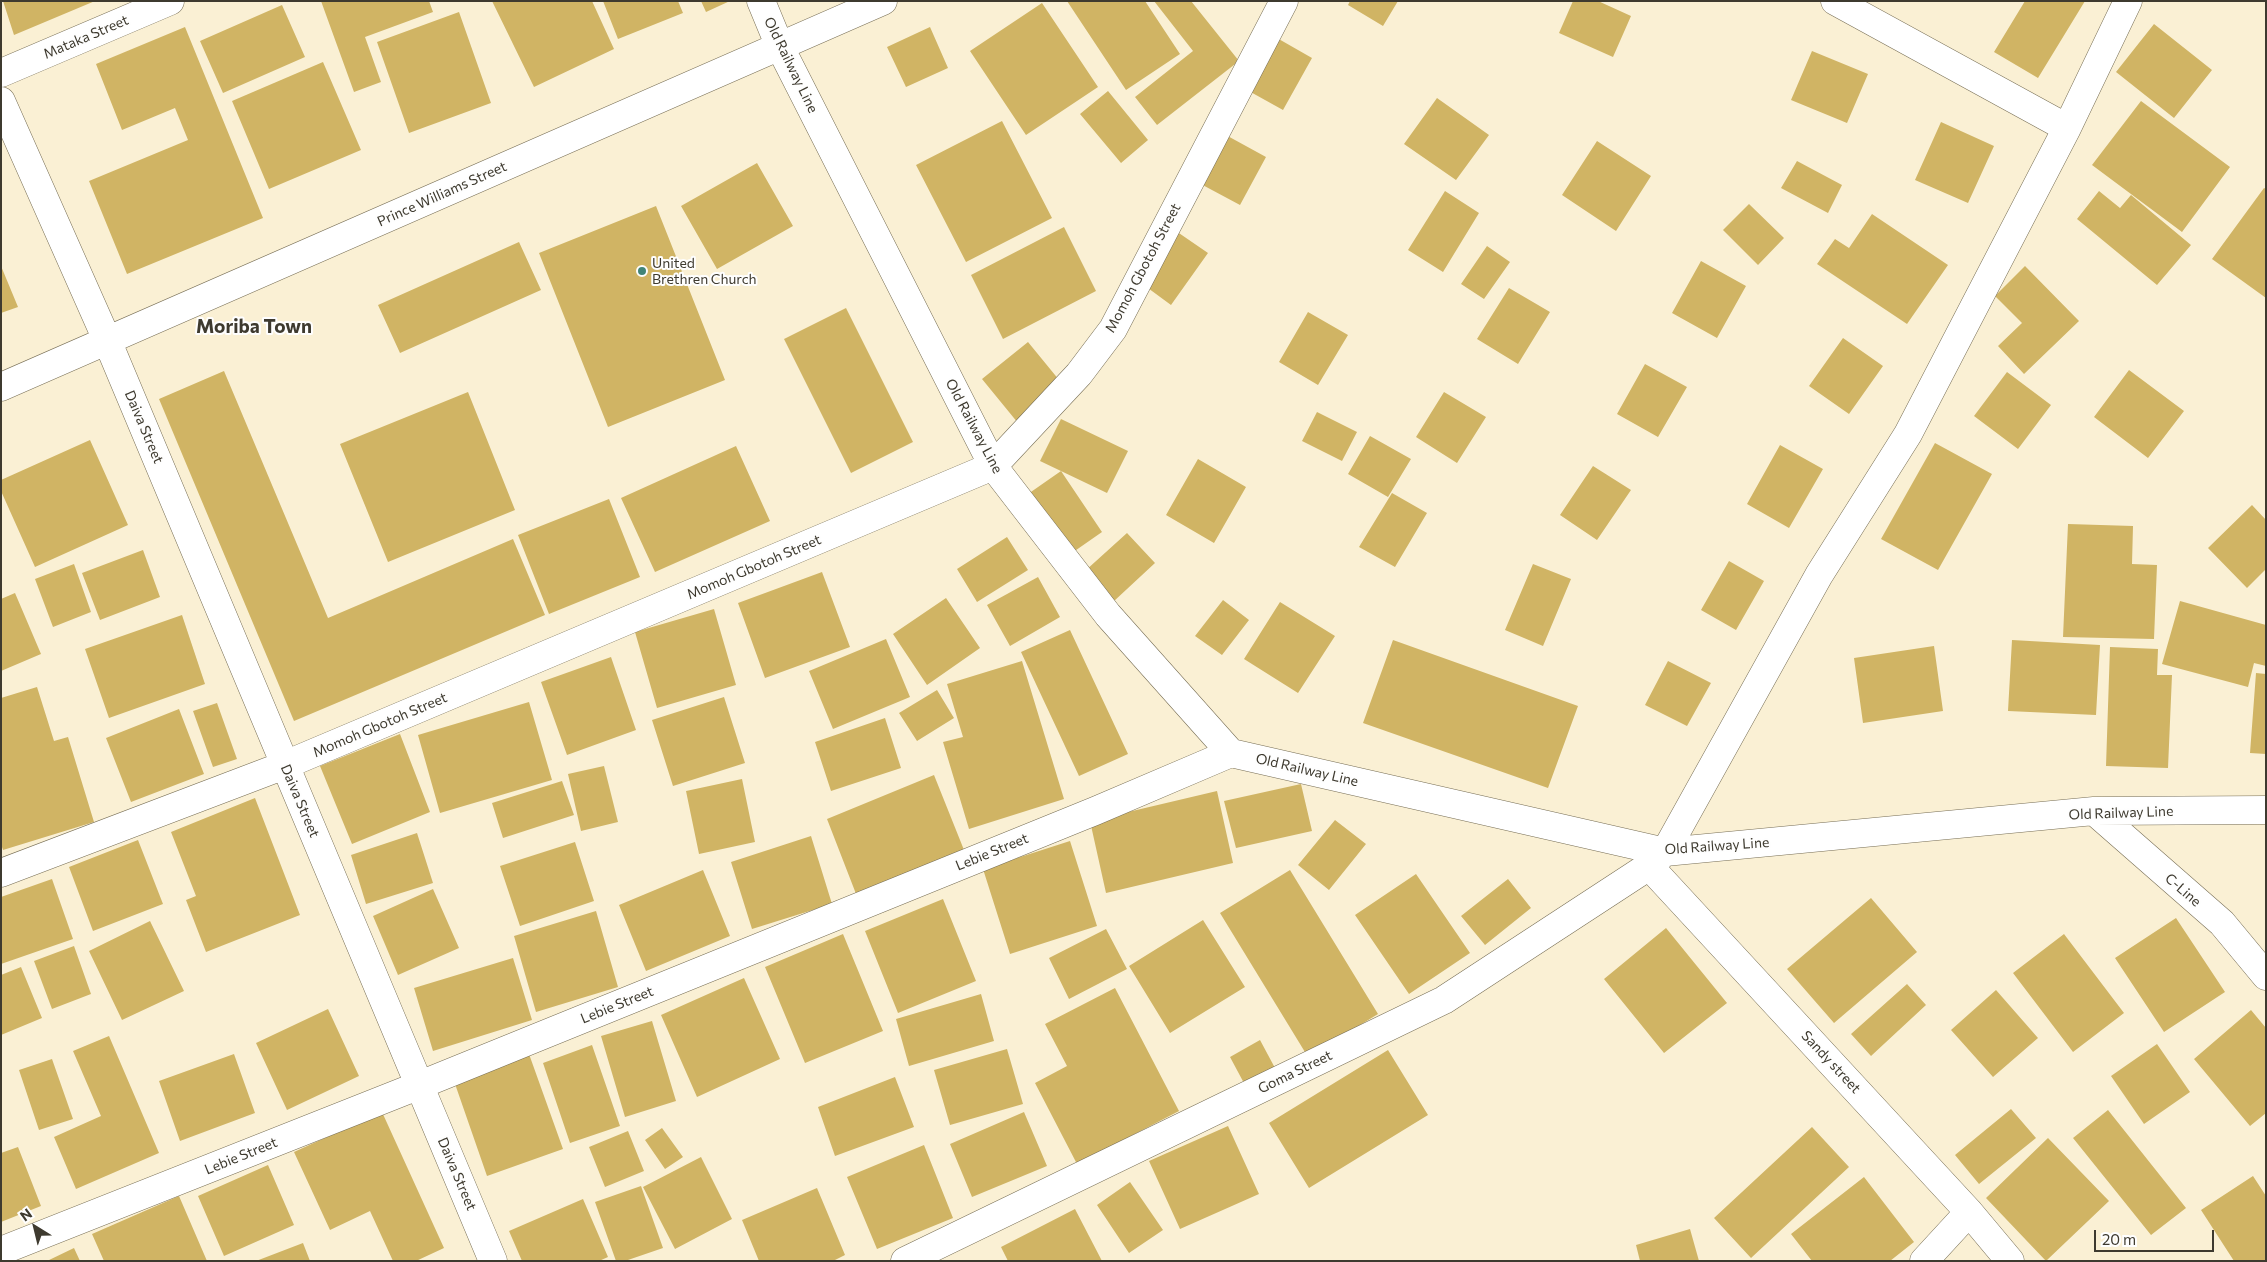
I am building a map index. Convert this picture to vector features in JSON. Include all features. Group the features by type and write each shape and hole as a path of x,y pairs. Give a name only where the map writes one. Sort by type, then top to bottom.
{"street":[{"name":"Mataka Street","path":"1,74 170,1"},
{"name":"Old Railway Line","path":"762,1 780,46 993,466 1108,615 1231,753 1658,859 2094,811 2266,810"},
{"name":"Prince Williams Street","path":"1,387 883,1"},
{"name":"Momoh Gbotoh Street","path":"1,873 285,765 993,466 1079,374 1113,329 1284,1"},
{"path":"1835,1 2067,128"},
{"path":"1658,859 1819,575 1908,434 2067,128 2128,1"},
{"name":"Daiva Street","path":"1,101 107,340 493,1261"},
{"name":"Lebie Street","path":"1,1251 420,1085 1094,811 1231,753"},
{"name":"C-Line","path":"2094,811 2222,923 2266,976"},
{"name":"Sandy street","path":"1658,859 2010,1261"},
{"name":"Goma Street","path":"905,1261 1444,1000 1658,859"},
{"path":"1924,1261 1969,1212"}],"building":[{"path":"3,1 95,1 14,35"},
{"path":"321,1 429,1 433,12 365,37 381,82 354,92"},
{"path":"492,1 592,1 614,49 534,87"},
{"path":"603,1 678,1 683,13 618,39"},
{"path":"701,1 730,1 706,12"},
{"path":"1067,1 1145,1 1180,54 1126,90"},
{"path":"1154,1 1191,1 1239,61 1157,125 1135,97 1193,51"},
{"path":"1350,1 1398,1 1383,26 1348,5"},
{"path":"1573,1 1598,1 1631,16 1613,57 1559,33"},
{"path":"2025,1 2085,1 2038,78 1994,52"},
{"path":"1042,3 1098,87 1026,135 970,51"},
{"path":"282,5 305,57 223,93 200,41"},
{"path":"459,12 491,103 409,133 377,42"},
{"path":"2154,24 2212,70 2174,118 2116,72"},
{"path":"185,27 263,218 127,274 89,181 188,140 175,108 122,130 96,64"},
{"path":"930,27 948,68 906,87 887,47"},
{"path":"1277,38 1312,58 1283,110 1247,90"},
{"path":"1812,51 1868,74 1847,123 1791,100"},
{"path":"323,62 361,150 269,189 232,101"},
{"path":"1108,91 1148,140 1121,163 1080,114"},
{"path":"1437,98 1489,135 1456,180 1404,144"},
{"path":"2141,101 2230,167 2182,232 2092,165"},
{"path":"1002,121 1052,218 966,262 916,165"},
{"path":"1941,122 1994,146 1968,203 1915,180"},
{"path":"1224,134 1266,157 1240,205 1197,182"},
{"path":"1597,141 1651,176 1616,231 1562,195"},
{"path":"1797,161 1842,185 1828,213 1781,188"},
{"path":"757,163 793,226 717,269 681,206"},
{"path":"2264,188 2266,189 2266,298 2212,259"},
{"path":"1445,191 1479,213 1443,272 1408,250"},
{"path":"2099,191 2120,208 2131,195 2191,245 2157,285 2077,219"},
{"path":"1749,204 1784,238 1758,265 1723,230"},
{"path":"656,206 725,380 608,427 539,253"},
{"path":"1872,214 1948,265 1907,324 1817,264 1835,239 1849,248"},
{"path":"1064,227 1096,291 1003,339 971,275"},
{"path":"1173,229 1208,253 1171,305 1137,280"},
{"path":"519,242 541,290 400,353 378,305"},
{"path":"1487,246 1510,262 1484,299 1461,284"},
{"path":"1701,261 1746,286 1717,338 1672,313"},
{"path":"1,266 18,307 1,313"},
{"path":"2025,266 2079,321 2024,374 1998,346 2022,323 1995,296"},
{"path":"1509,288 1550,312 1518,364 1477,339"},
{"path":"846,308 913,442 851,473 784,339"},
{"path":"1308,312 1348,335 1318,385 1279,362"},
{"path":"1843,338 1883,366 1849,414 1809,386"},
{"path":"1028,342 1064,386 1018,423 982,379"},
{"path":"1645,364 1687,387 1658,437 1617,414"},
{"path":"2129,370 2184,411 2148,458 2094,417"},
{"path":"224,371 328,618 513,539 545,615 294,721 159,399"},
{"path":"2007,372 2051,405 2018,449 1974,416"},
{"path":"468,392 515,510 388,562 340,444"},
{"path":"1444,392 1486,417 1457,463 1416,437"},
{"path":"1317,412 1357,432 1342,461 1302,441"},
{"path":"1061,419 1128,451 1107,493 1040,461"},
{"path":"1370,436 1411,459 1388,497 1348,474"},
{"path":"90,440 128,525 35,567 1,491 1,480"},
{"path":"1935,443 1992,474 1938,570 1881,539"},
{"path":"1780,445 1823,469 1789,528 1747,504"},
{"path":"736,446 770,521 655,572 621,498"},
{"path":"1198,459 1246,487 1214,543 1166,515"},
{"path":"1593,466 1631,490 1597,540 1560,515"},
{"path":"1061,471 1102,532 1069,555 1028,494"},
{"path":"1392,493 1427,513 1395,567 1359,547"},
{"path":"609,499 640,577 549,614 518,535"},
{"path":"2252,505 2266,520 2266,569 2247,588 2208,548"},
{"path":"2068,524 2133,526 2132,564 2157,565 2154,639 2063,637"},
{"path":"1127,533 1155,563 1113,602 1085,571"},
{"path":"1007,537 1028,570 977,602 957,569"},
{"path":"143,550 160,597 100,620 82,573"},
{"path":"1729,561 1764,581 1736,630 1701,610"},
{"path":"74,564 91,612 53,627 35,579"},
{"path":"1533,564 1571,579 1543,646 1505,630"},
{"path":"822,572 850,647 765,678 738,603"},
{"path":"1038,577 1060,617 1010,646 987,605"},
{"path":"15,593 41,654 1,671 1,599"},
{"path":"946,598 980,648 927,685 893,634"},
{"path":"1223,600 1249,620 1222,655 1195,636"},
{"path":"2180,601 2266,625 2266,666 2254,663 2248,687 2162,664"},
{"path":"1280,602 1335,636 1298,693 1244,659"},
{"path":"714,609 736,685 657,708 635,632"},
{"path":"182,615 205,684 109,718 85,649"},
{"path":"1070,630 1128,754 1079,776 1021,652"},
{"path":"886,639 910,697 833,729 809,671"},
{"path":"1393,640 1578,706 1548,788 1363,723"},
{"path":"2012,640 2100,645 2096,715 2008,711"},
{"path":"1934,646 1943,711 1863,723 1854,658"},
{"path":"2110,647 2158,649 2157,675 2172,675 2168,768 2106,766"},
{"path":"611,657 636,730 567,755 541,682"},
{"path":"1022,661 1064,799 969,829 943,742 963,737 947,684"},
{"path":"1668,661 1711,683 1687,726 1645,705"},
{"path":"2256,673 2266,674 2266,754 2250,753"},
{"path":"37,687 54,741 68,737 94,822 3,850 1,844 1,698"},
{"path":"937,690 954,718 917,741 899,713"},
{"path":"724,697 745,763 673,786 652,720"},
{"path":"529,702 552,780 440,813 418,735"},
{"path":"217,703 237,759 213,767 193,711"},
{"path":"179,709 204,774 131,802 106,738"},
{"path":"885,718 901,768 831,791 815,742"},
{"path":"400,734 430,812 352,844 320,766"},
{"path":"604,766 618,822 581,831 568,774"},
{"path":"934,775 966,855 858,899 827,819"},
{"path":"742,779 755,842 699,854 686,791"},
{"path":"562,781 574,815 503,838 492,803"},
{"path":"1301,784 1312,831 1236,848 1224,801"},
{"path":"1217,791 1233,863 1106,893 1090,821"},
{"path":"255,798 300,915 206,952 186,900 196,896 171,832"},
{"path":"1335,820 1366,844 1329,890 1298,865"},
{"path":"417,833 433,883 366,904 351,855"},
{"path":"811,836 832,904 752,929 731,862"},
{"path":"138,840 163,904 93,931 69,867"},
{"path":"1070,841 1097,926 1010,954 983,869"},
{"path":"575,842 594,901 520,926 500,866"},
{"path":"703,870 730,936 646,971 619,905"},
{"path":"1290,870 1378,1014 1308,1057 1220,913"},
{"path":"1416,874 1470,953 1409,994 1355,915"},
{"path":"52,879 73,939 1,964 1,897"},
{"path":"1508,879 1531,908 1485,945 1461,916"},
{"path":"433,889 459,948 398,975 373,916"},
{"path":"1871,898 1917,952 1834,1023 1787,969"},
{"path":"943,899 976,981 898,1013 865,931"},
{"path":"596,911 618,987 536,1012 514,936"},
{"path":"2176,918 2225,992 2164,1032 2115,958"},
{"path":"1203,920 1245,987 1170,1033 1129,966"},
{"path":"150,921 184,991 122,1020 89,951"},
{"path":"1666,928 1727,1003 1664,1053 1604,979"},
{"path":"1106,929 1127,969 1069,999 1049,958"},
{"path":"843,934 883,1031 805,1063 765,967"},
{"path":"2064,934 2124,1013 2073,1052 2013,973"},
{"path":"74,946 91,994 52,1009 34,961"},
{"path":"513,958 532,1020 433,1051 414,988"},
{"path":"21,967 42,1018 1,1035 1,975"},
{"path":"744,978 780,1059 697,1097 661,1015"},
{"path":"1907,984 1926,1005 1871,1056 1851,1034"},
{"path":"1115,988 1179,1111 1077,1164 1035,1083 1067,1066 1045,1024"},
{"path":"1996,990 2038,1038 1993,1077 1951,1030"},
{"path":"981,994 994,1041 909,1066 896,1019"},
{"path":"328,1009 359,1076 287,1110 256,1043"},
{"path":"2251,1010 2266,1028 2266,1113 2250,1126 2194,1059"},
{"path":"652,1021 676,1101 625,1117 601,1036"},
{"path":"109,1036 159,1153 76,1189 54,1137 101,1116 73,1051"},
{"path":"1260,1040 1275,1068 1245,1085 1230,1057"},
{"path":"2157,1044 2190,1092 2144,1124 2111,1076"},
{"path":"592,1045 620,1126 570,1143 543,1063"},
{"path":"1007,1049 1023,1104 950,1125 934,1070"},
{"path":"1388,1050 1428,1115 1309,1188 1269,1123"},
{"path":"234,1054 255,1113 180,1141 159,1081"},
{"path":"529,1054 563,1149 487,1176 454,1081"},
{"path":"52,1059 73,1119 39,1130 19,1070"},
{"path":"895,1077 914,1127 835,1156 818,1107"},
{"path":"2011,1109 2036,1138 1979,1184 1955,1155"},
{"path":"2108,1110 2186,1208 2151,1235 2073,1138"},
{"path":"382,1112 444,1248 416,1261 393,1261 370,1211 330,1230 294,1152"},
{"path":"1024,1112 1047,1166 972,1197 950,1144"},
{"path":"1228,1126 1259,1194 1180,1229 1149,1161"},
{"path":"1812,1127 1849,1167 1751,1258 1714,1218"},
{"path":"662,1128 683,1157 665,1169 645,1140"},
{"path":"628,1131 644,1171 605,1187 589,1147"},
{"path":"2048,1138 2109,1201 2046,1261 1986,1198"},
{"path":"924,1145 953,1218 877,1249 847,1177"},
{"path":"18,1147 41,1206 1,1222 1,1153"},
{"path":"701,1157 732,1219 675,1249 643,1187"},
{"path":"268,1165 294,1225 224,1256 198,1196"},
{"path":"2253,1176 2266,1196 2266,1261 2234,1261 2201,1210"},
{"path":"1864,1177 1914,1242 1890,1261 1812,1261 1791,1234"},
{"path":"1130,1182 1163,1230 1129,1253 1097,1205"},
{"path":"641,1186 663,1248 625,1261 616,1261 595,1202"},
{"path":"817,1188 845,1255 833,1261 759,1261 742,1220"},
{"path":"179,1196 207,1261 104,1261 92,1234"},
{"path":"583,1199 608,1257 599,1261 522,1261 509,1231"},
{"path":"1075,1209 1102,1261 1008,1261 1001,1247"},
{"path":"1690,1229 1699,1261 1640,1261 1636,1245"},
{"path":"303,1243 310,1261 256,1261"},
{"path":"74,1248 80,1261 47,1261"}],"place":[{"name":"United Brethren Church","path":"642,271"}],"district":[{"name":"Moriba Town","path":"254,327"}]}
